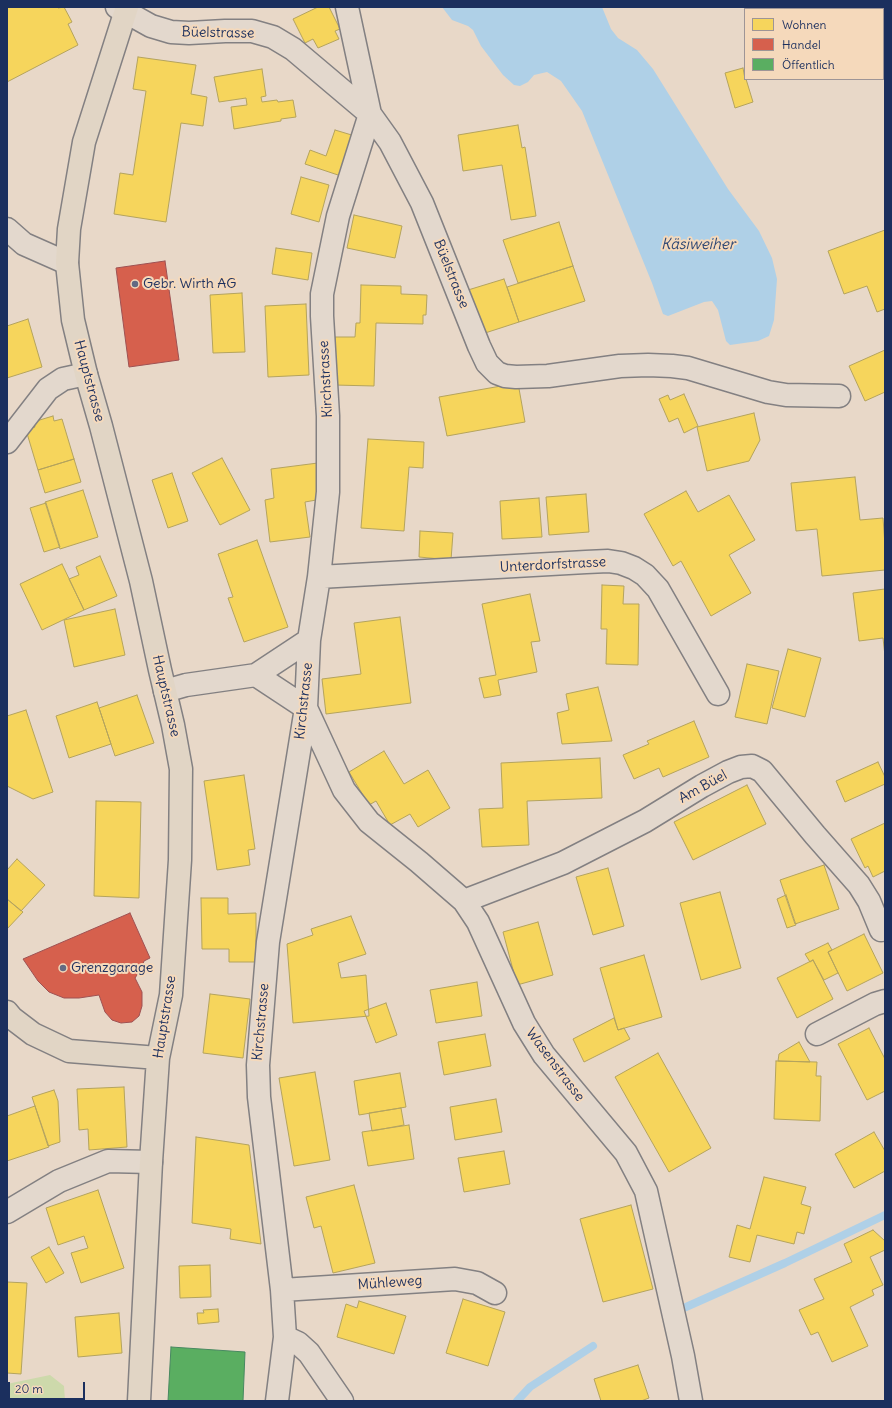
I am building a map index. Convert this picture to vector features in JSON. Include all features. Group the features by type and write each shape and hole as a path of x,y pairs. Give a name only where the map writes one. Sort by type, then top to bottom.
{"main road":[{"name":"Hauptstrasse","path":"123,9 84,142 69,229 67,263 74,320 86,374 137,566 173,726 180,770 180,860 171,995 158,1058 151,1162 139,1401"},
{"path":"7,1012 12,1018 33,1034 69,1051 158,1058"}],"street":[{"name":"Kirchstrasse","path":"277,1401 285,1337 282,1290 259,1097 258,1065 268,942 306,708 310,640 319,577 328,492 328,416 322,294 338,216 370,114 347,7"},
{"name":"Büelstrasse","path":"123,9 151,26 171,32 189,33 225,30 252,31 273,37 294,49 370,114 390,142 419,196 479,346 487,363 497,373 505,376 516,377 548,376 620,366 672,366 688,368 768,392 786,395 839,396"},
{"path":"7,229 24,244 67,263"},
{"path":"7,442 48,389 63,378 86,374"},
{"name":"Unterdorfstrasse","path":"319,577 586,562 608,561 621,563 634,568 645,575 658,589 718,694"},
{"path":"165,691 186,686 256,675 310,640"},
{"path":"256,675 306,708"},
{"name":"Wasenstrasse","path":"306,708 344,790 369,822 419,862 464,901 478,922 524,1023 544,1055 626,1153 646,1191 683,1356 691,1401"},
{"name":"Am Büel","path":"464,901 563,863 645,821 728,772 741,767 752,766 762,771 859,885 869,902 881,930"},
{"path":"817,1034 875,1004 885,1001"},
{"path":"7,1212 59,1181 108,1161 151,1162"},
{"name":"Mühleweg","path":"282,1290 455,1279 477,1283 495,1293"},
{"path":"285,1337 298,1343 309,1353 342,1401"}],"green space":[{"path":"50,1375 64,1386 65,1401 7,1401 7,1384"}],"water":[{"name":"Käsiweiher","path":"442,7 602,7 611,29 618,38 637,50 653,69 728,189 759,231 772,258 777,279 774,320 769,336 758,341 730,345 726,341 718,310 712,301 704,302 668,316 663,314 652,283 582,111 561,81 547,72 534,75 528,82 520,86 514,85 503,75 481,46 473,30 468,26 452,20"}],"building: Wohnen":[{"path":"64,7 72,22 68,24 78,45 7,82 7,8"},
{"path":"318,7 329,7 340,29 335,31 339,39 318,48 313,39 305,43 293,19"},
{"path":"788,7 845,7 844,8 787,8"},
{"path":"138,57 196,65 191,94 207,97 203,126 181,123 166,222 114,214 120,173 133,175 146,91 133,89"},
{"path":"743,68 744,80 746,80 753,102 735,108 725,73"},
{"path":"262,69 266,96 261,97 262,102 293,100 296,117 234,129 231,107 247,105 246,98 219,102 214,77"},
{"path":"518,125 522,148 525,147 536,216 511,220 502,165 463,171 458,135"},
{"path":"335,130 355,136 341,176 305,164 310,150 326,156"},
{"path":"301,177 329,185 319,222 291,214"},
{"path":"354,215 402,226 395,258 347,248"},
{"path":"559,222 573,266 518,283 503,240"},
{"path":"885,230 885,309 877,312 867,286 844,294 828,251"},
{"path":"276,248 312,253 308,280 272,274"},
{"path":"573,266 585,301 519,322 507,287"},
{"path":"504,279 519,322 482,334 468,290"},
{"path":"361,285 401,286 401,294 427,295 426,315 423,315 423,324 376,323 374,386 334,385 335,337 355,337 356,323 360,323"},
{"path":"242,293 245,352 213,353 210,295"},
{"path":"306,304 309,375 268,377 265,306"},
{"path":"28,319 42,367 7,378 7,326"},
{"path":"885,350 885,392 865,401 849,366"},
{"path":"518,383 525,422 447,436 439,397"},
{"path":"684,394 698,426 684,433 678,418 669,422 659,399 668,395 670,400"},
{"path":"754,413 760,440 749,461 707,471 697,427"},
{"path":"53,416 54,421 62,419 74,459 38,470 26,430 35,427 33,422"},
{"path":"368,439 424,442 423,468 409,467 404,531 361,528"},
{"path":"222,458 250,510 220,525 192,473"},
{"path":"74,459 81,482 45,493 38,470"},
{"path":"318,463 322,499 305,502 310,537 270,542 265,500 274,498 271,469"},
{"path":"172,473 188,521 168,528 152,480"},
{"path":"855,477 860,520 883,518 885,570 822,576 817,529 796,531 791,483"},
{"path":"83,490 98,537 60,549 45,502"},
{"path":"686,491 698,512 729,495 755,540 729,555 751,593 711,616 681,561 673,566 644,514"},
{"path":"586,494 589,532 549,535 546,497"},
{"path":"539,498 542,537 502,539 500,501"},
{"path":"46,503 60,547 44,552 30,508"},
{"path":"420,531 453,533 451,560 419,557"},
{"path":"257,540 288,627 244,642 228,598 233,597 218,554"},
{"path":"100,556 117,596 84,610 69,579 79,575 76,567"},
{"path":"62,564 84,610 42,630 20,584"},
{"path":"602,585 624,586 623,604 639,604 638,665 606,664 607,629 601,629"},
{"path":"885,589 885,656 883,638 859,641 853,593"},
{"path":"530,594 540,641 531,642 537,672 498,680 501,695 484,698 479,678 496,675 482,604"},
{"path":"115,609 125,655 74,667 64,620"},
{"path":"400,617 411,703 326,714 322,679 361,674 354,623"},
{"path":"788,649 821,658 805,717 772,708"},
{"path":"747,664 779,671 767,724 735,717"},
{"path":"598,687 612,741 562,744 557,713 569,710 566,694"},
{"path":"137,695 154,743 115,756 99,708"},
{"path":"97,702 111,744 69,758 56,716"},
{"path":"26,710 53,792 33,799 7,786 7,716"},
{"path":"694,721 709,757 663,777 659,768 634,779 623,755 649,744 647,741"},
{"path":"384,751 404,784 428,770 450,808 418,827 410,814 390,825 376,801 369,805 349,772"},
{"path":"600,758 602,798 527,801 529,845 482,847 479,809 503,808 501,763"},
{"path":"878,762 885,777 885,784 845,802 836,781"},
{"path":"244,775 255,849 248,850 250,865 217,870 204,781"},
{"path":"747,785 766,824 693,860 674,822"},
{"path":"96,801 141,802 139,898 94,896"},
{"path":"885,823 885,871 873,877 868,866 865,868 851,839"},
{"path":"17,859 45,885 21,911 7,899 7,870"},
{"path":"824,865 839,909 795,924 780,880"},
{"path":"608,868 624,926 593,935 576,877"},
{"path":"720,892 741,968 701,980 680,903"},
{"path":"786,895 796,925 787,928 777,899"},
{"path":"201,898 228,898 228,914 256,913 256,962 229,962 229,949 202,949"},
{"path":"7,899 23,912 7,929"},
{"path":"351,916 366,954 338,963 341,978 366,975 369,1016 293,1023 287,944 313,935 311,929"},
{"path":"538,922 553,975 517,985 503,932"},
{"path":"864,934 883,973 847,991 828,952"},
{"path":"828,943 832,950 828,952 838,973 824,980 813,960 810,962 805,954"},
{"path":"644,955 662,1017 618,1030 600,968"},
{"path":"813,960 833,999 797,1018 777,978"},
{"path":"477,982 482,1016 436,1023 430,990"},
{"path":"210,994 250,999 243,1058 203,1053"},
{"path":"386,1003 397,1035 376,1043 364,1011"},
{"path":"614,1018 618,1030 624,1028 630,1039 584,1062 573,1039"},
{"path":"869,1028 885,1059 885,1091 867,1100 838,1044"},
{"path":"485,1034 491,1066 444,1075 438,1042"},
{"path":"799,1042 810,1062 778,1061 779,1054"},
{"path":"658,1053 711,1148 669,1172 615,1077"},
{"path":"776,1061 817,1062 816,1076 821,1076 820,1121 774,1119"},
{"path":"315,1072 330,1160 294,1166 279,1078"},
{"path":"400,1073 406,1107 359,1115 354,1081"},
{"path":"124,1087 127,1147 89,1150 88,1129 79,1130 77,1089"},
{"path":"54,1090 58,1101 60,1142 48,1146 32,1097"},
{"path":"496,1099 502,1132 455,1140 450,1107"},
{"path":"35,1106 49,1147 7,1161 7,1116"},
{"path":"401,1108 404,1125 372,1131 369,1113"},
{"path":"409,1125 414,1159 368,1166 362,1132"},
{"path":"874,1132 885,1151 885,1171 854,1188 835,1154"},
{"path":"196,1137 249,1145 261,1244 230,1239 231,1229 192,1223"},
{"path":"504,1151 510,1184 464,1192 458,1158"},
{"path":"764,1177 806,1187 801,1204 811,1207 804,1234 797,1232 794,1244 757,1235 750,1262 729,1257 737,1225 750,1229"},
{"path":"354,1185 375,1263 333,1273 321,1226 314,1228 306,1197"},
{"path":"98,1190 124,1268 81,1283 71,1253 88,1248 84,1236 58,1245 46,1208"},
{"path":"631,1205 653,1289 603,1302 580,1219"},
{"path":"873,1230 885,1241 885,1250 870,1257 883,1285 872,1290 874,1295 850,1307 868,1346 832,1362 818,1332 811,1335 799,1310 824,1299 814,1279 852,1262 844,1244"},
{"path":"49,1247 64,1273 46,1283 31,1257"},
{"path":"210,1265 211,1297 180,1298 179,1266"},
{"path":"7,1282 27,1283 21,1374 7,1373"},
{"path":"463,1299 505,1312 488,1366 446,1353"},
{"path":"359,1301 406,1316 394,1354 337,1337 346,1304 357,1308"},
{"path":"218,1309 219,1322 198,1324 197,1313 204,1313 203,1310"},
{"path":"119,1313 122,1353 78,1357 75,1317"},
{"path":"638,1365 649,1398 641,1401 601,1401 594,1379"}],"building: Handel":[{"path":"165,261 179,360 129,367 116,268"},
{"path":"130,913 150,958 144,961 135,978 142,992 142,1006 139,1016 132,1022 121,1023 112,1020 105,1012 99,995 79,998 64,998 49,992 38,981 23,959"}],"building: Öffentlich":[{"path":"171,1347 245,1352 243,1401 168,1401"}],"waterway":[{"path":"686,1307 785,1263 885,1215"},
{"path":"517,1401 530,1387 593,1346"}],"place":[{"name":"Gebr. Wirth AG","path":"135,284"},
{"name":"Grenzgarage","path":"63,968"}]}
